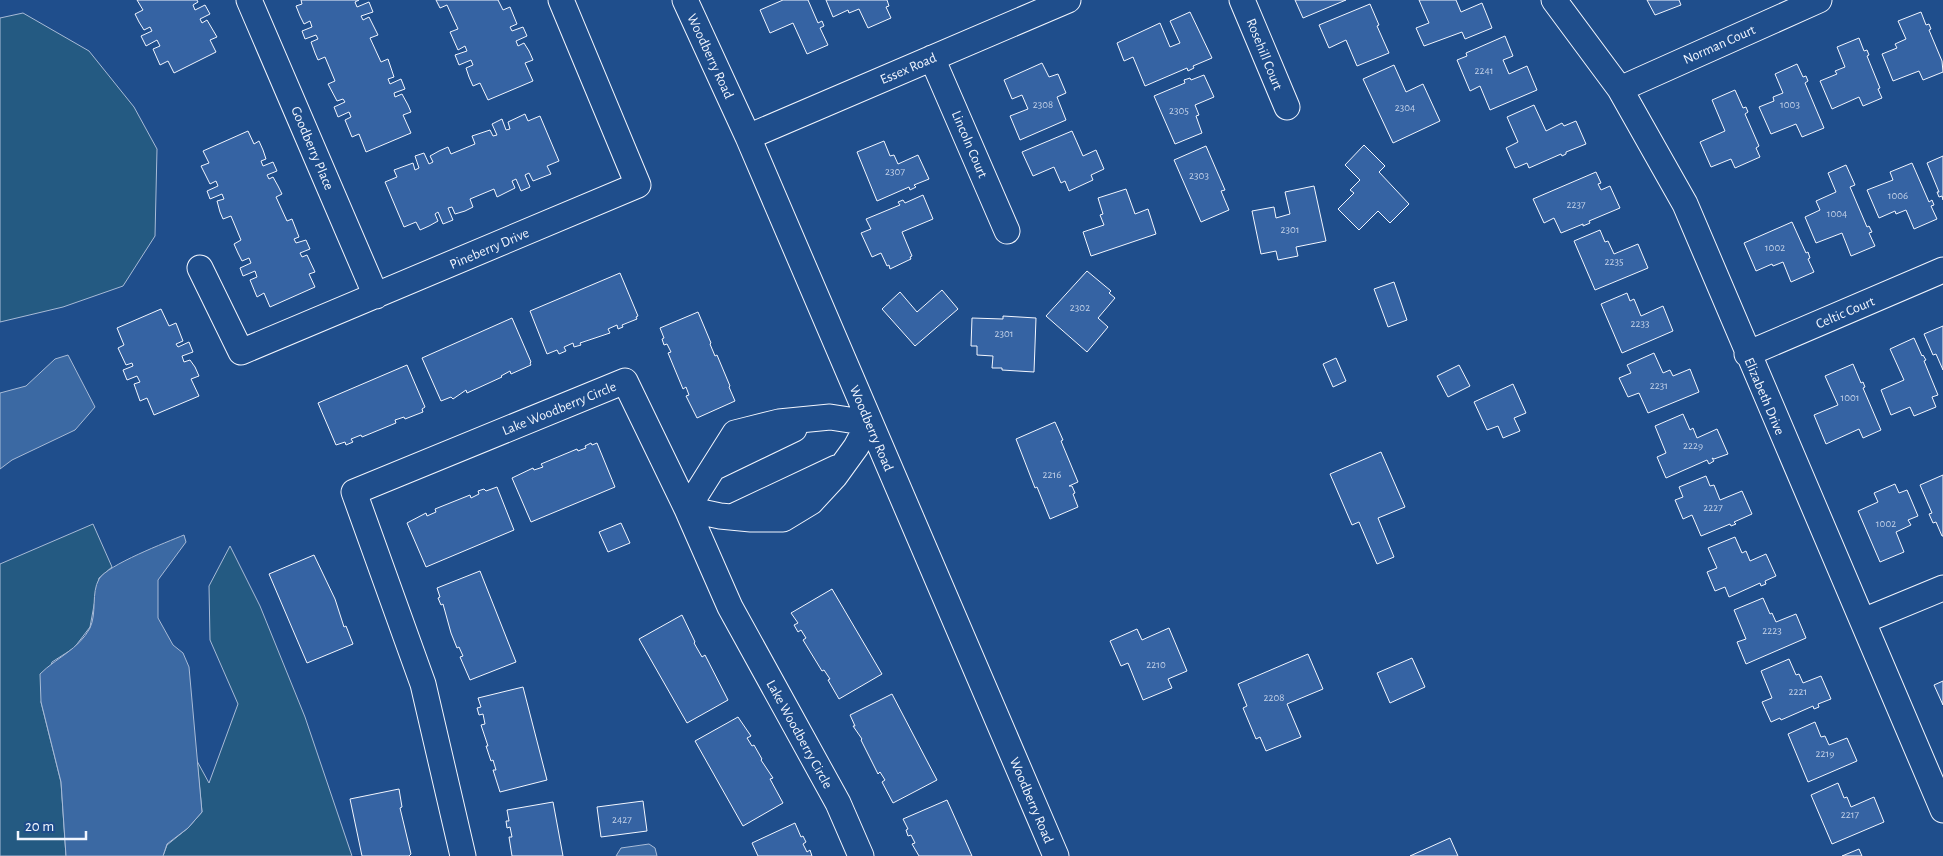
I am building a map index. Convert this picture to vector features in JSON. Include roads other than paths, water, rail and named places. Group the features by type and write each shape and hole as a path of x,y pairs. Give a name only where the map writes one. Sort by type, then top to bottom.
{"street":[{"name":"Goodberry Place","path":"249,0 376,296"},
{"name":"Pineberry Drive","path":"200,268 241,352 638,185 561,0"},
{"name":"Woodberry Road","path":"685,0 748,137 1056,856"},
{"name":"Essex Road","path":"748,137 1068,0"},
{"name":"Rosehill Court","path":"1242,0 1287,107"},
{"name":"Elizabeth Drive","path":"1554,0 1620,88 1685,204 1747,354 1943,810"},
{"name":"Norman Court","path":"1620,88 1819,0"},
{"name":"Lincoln Court","path":"932,58 1007,231"},
{"name":"Celtic Court","path":"1747,354 1943,270"},
{"name":"Lake Woodberry Circle","path":"463,856 422,684 354,492 625,381 687,509 730,607 838,802 861,856"},
{"path":"830,417 869,423 856,447 835,476 811,502 783,519 732,517 687,509 735,433 779,422 830,417"},
{"path":"1863,621 1943,588"}]}
